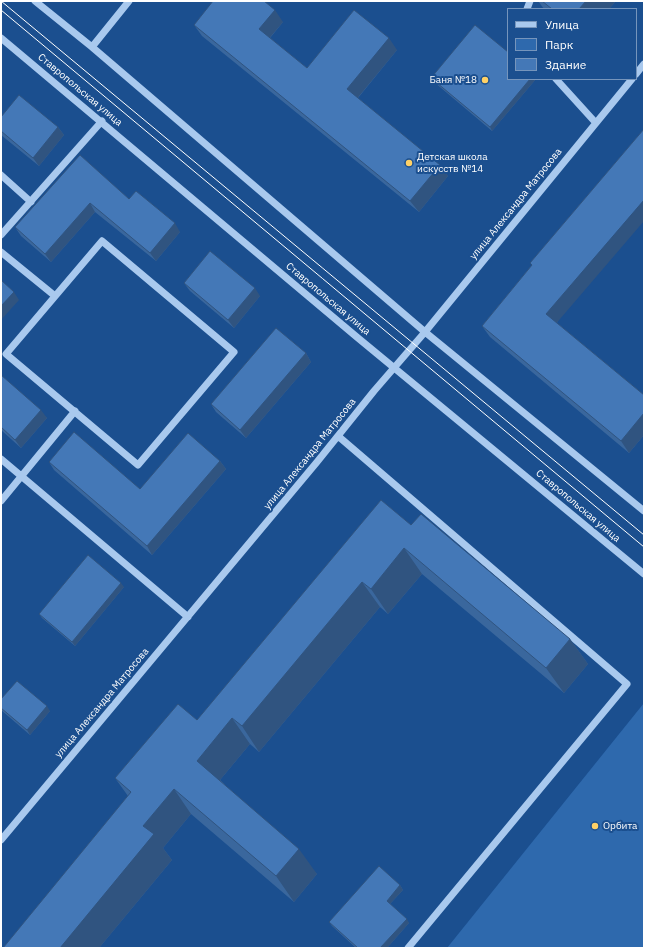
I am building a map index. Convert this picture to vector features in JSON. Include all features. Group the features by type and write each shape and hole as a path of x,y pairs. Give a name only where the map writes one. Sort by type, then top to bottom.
{"street":[{"path":"35,1 92,47 425,332 644,511"},
{"path":"92,47 129,1"},
{"name":"Ставропольская улица","path":"1,38 644,574"},
{"path":"637,73 644,64"},
{"path":"557,80 595,122"},
{"name":"улица Александра Матросова","path":"1,840 188,617 394,367 425,332 595,122 631,80"},
{"path":"1,236 102,121"},
{"path":"1,175 31,202"},
{"path":"102,240 234,352 138,465 6,354 55,296 102,240"},
{"path":"1,252 55,296"},
{"path":"1,501 75,411"},
{"path":"338,436 627,684 408,948"},
{"path":"1,459 188,617"}],"green space":[{"name":"Орбита","path":"644,703 644,948 447,948"}],"building":[{"path":"213,1 264,1 275,10 259,29 307,68 354,10 389,38 347,89 440,165 410,201 194,25"},
{"path":"542,1 586,1 580,8 551,8"},
{"name":"Баня №18","path":"475,25 507,51 507,80 529,80 490,127 431,78"},
{"path":"19,95 58,127 33,158 1,131 1,117"},
{"path":"644,129 644,200 546,314 644,395 644,413 621,441 482,326 532,265 530,263"},
{"path":"80,155 129,199 136,191 175,223 150,253 90,203 45,254 15,227"},
{"path":"210,251 255,288 228,320 184,283"},
{"path":"1,280 14,292 1,306"},
{"path":"276,328 306,353 240,430 211,404"},
{"path":"1,375 41,410 15,440 1,427"},
{"path":"74,432 140,489 188,433 220,461 147,546 49,462"},
{"path":"381,500 411,525 421,514 570,639 546,668 404,548 371,589 362,582 242,726 232,718 197,761 299,849 276,876 174,789 143,826 154,834 60,948 3,948 131,792 115,778 178,704 197,720"},
{"path":"88,555 121,583 72,642 39,614"},
{"path":"17,681 47,706 27,730 1,708 1,699"},
{"path":"379,866 400,885 387,901 407,919 380,948 358,948 329,922"}],"tram line":[{"path":"1,1 644,535"},
{"path":"1,10 644,547"}],"place":[{"name":"Баня №18","path":"485,80"},
{"name":"Детская школа искусств №14","path":"409,163"},
{"name":"Орбита","path":"595,826"}]}
